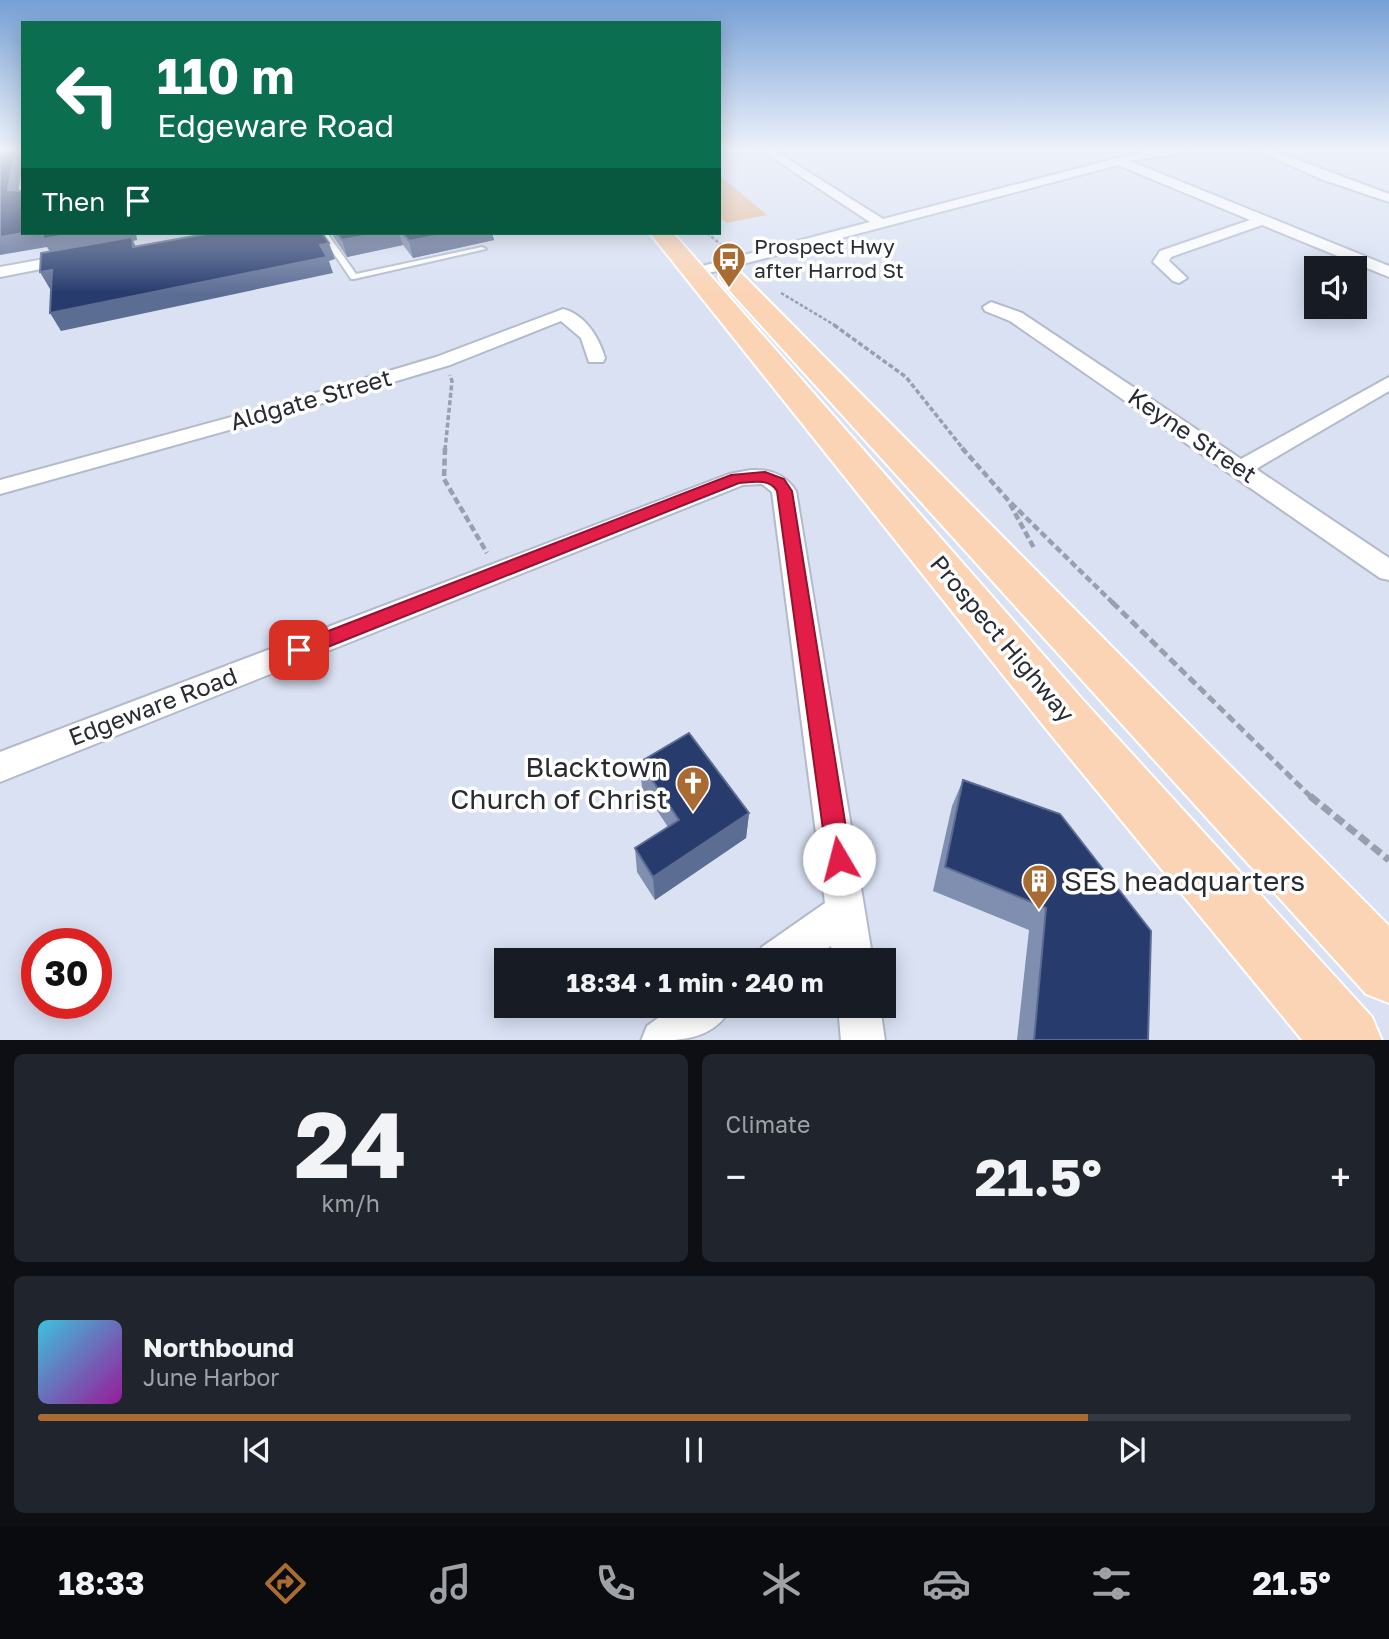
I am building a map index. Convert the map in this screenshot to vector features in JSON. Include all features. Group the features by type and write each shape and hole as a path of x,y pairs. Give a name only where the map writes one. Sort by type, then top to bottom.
{"main road":[{"name":"Prospect Highway","path":"667,235 708,250 1389,971"},
{"name":"Prospect Highway","path":"708,250 1065,715 1347,1040"}],"street":[{"path":"841,198 881,223"},
{"path":"708,250 881,223 979,198"},
{"path":"1209,198 1389,272"},
{"path":"1180,278 1161,261 1165,254 1264,220"},
{"path":"0,272 93,255"},
{"name":"Keyne Street","path":"992,307 1016,317 1389,571"},
{"name":"Aldgate Street","path":"0,487 279,410 443,361 563,314 589,336 596,358"},
{"path":"1240,469 1389,383"},
{"name":"Edgeware Road","path":"0,768 737,479 765,477 779,482 784,491 847,911"},
{"path":"794,948 847,911 851,948"},
{"path":"663,1040 694,1018"},
{"path":"860,1018 863,1040"}],"lane":[{"path":"325,235 354,277 482,250"}],"path":[{"path":"778,292 836,326 906,377 933,414 1008,500 1312,798 1389,860"},
{"path":"443,361 452,381 446,424 444,479 498,572"}],"shaded area":[{"path":"721,198 746,198 767,215 727,223 721,218"}],"building":[{"path":"0,198 21,198 21,234 0,237"},
{"path":"43,235 66,235 43,239"},
{"path":"200,235 323,235 329,243 320,245 327,257 50,313 52,270 40,272 41,253 132,237 133,247"},
{"path":"338,235 368,235 342,240"},
{"path":"404,235 440,235 409,241"},
{"path":"689,733 749,813 653,877 635,848 679,820 640,762"},
{"name":"SES headquarters","path":"963,780 1060,814 1151,931 1148,1040 1034,1040 1046,908 945,867"}],"place":[{"name":"Prospect Hwy after Harrod St","path":"729,289"},
{"name":"Blacktown Church of Christ","path":"693,813"},
{"name":"SES headquarters","path":"1039,911"}],"route":[{"path":"299,650 737,479 749,476 765,477 779,482 784,491 839,859"}]}
